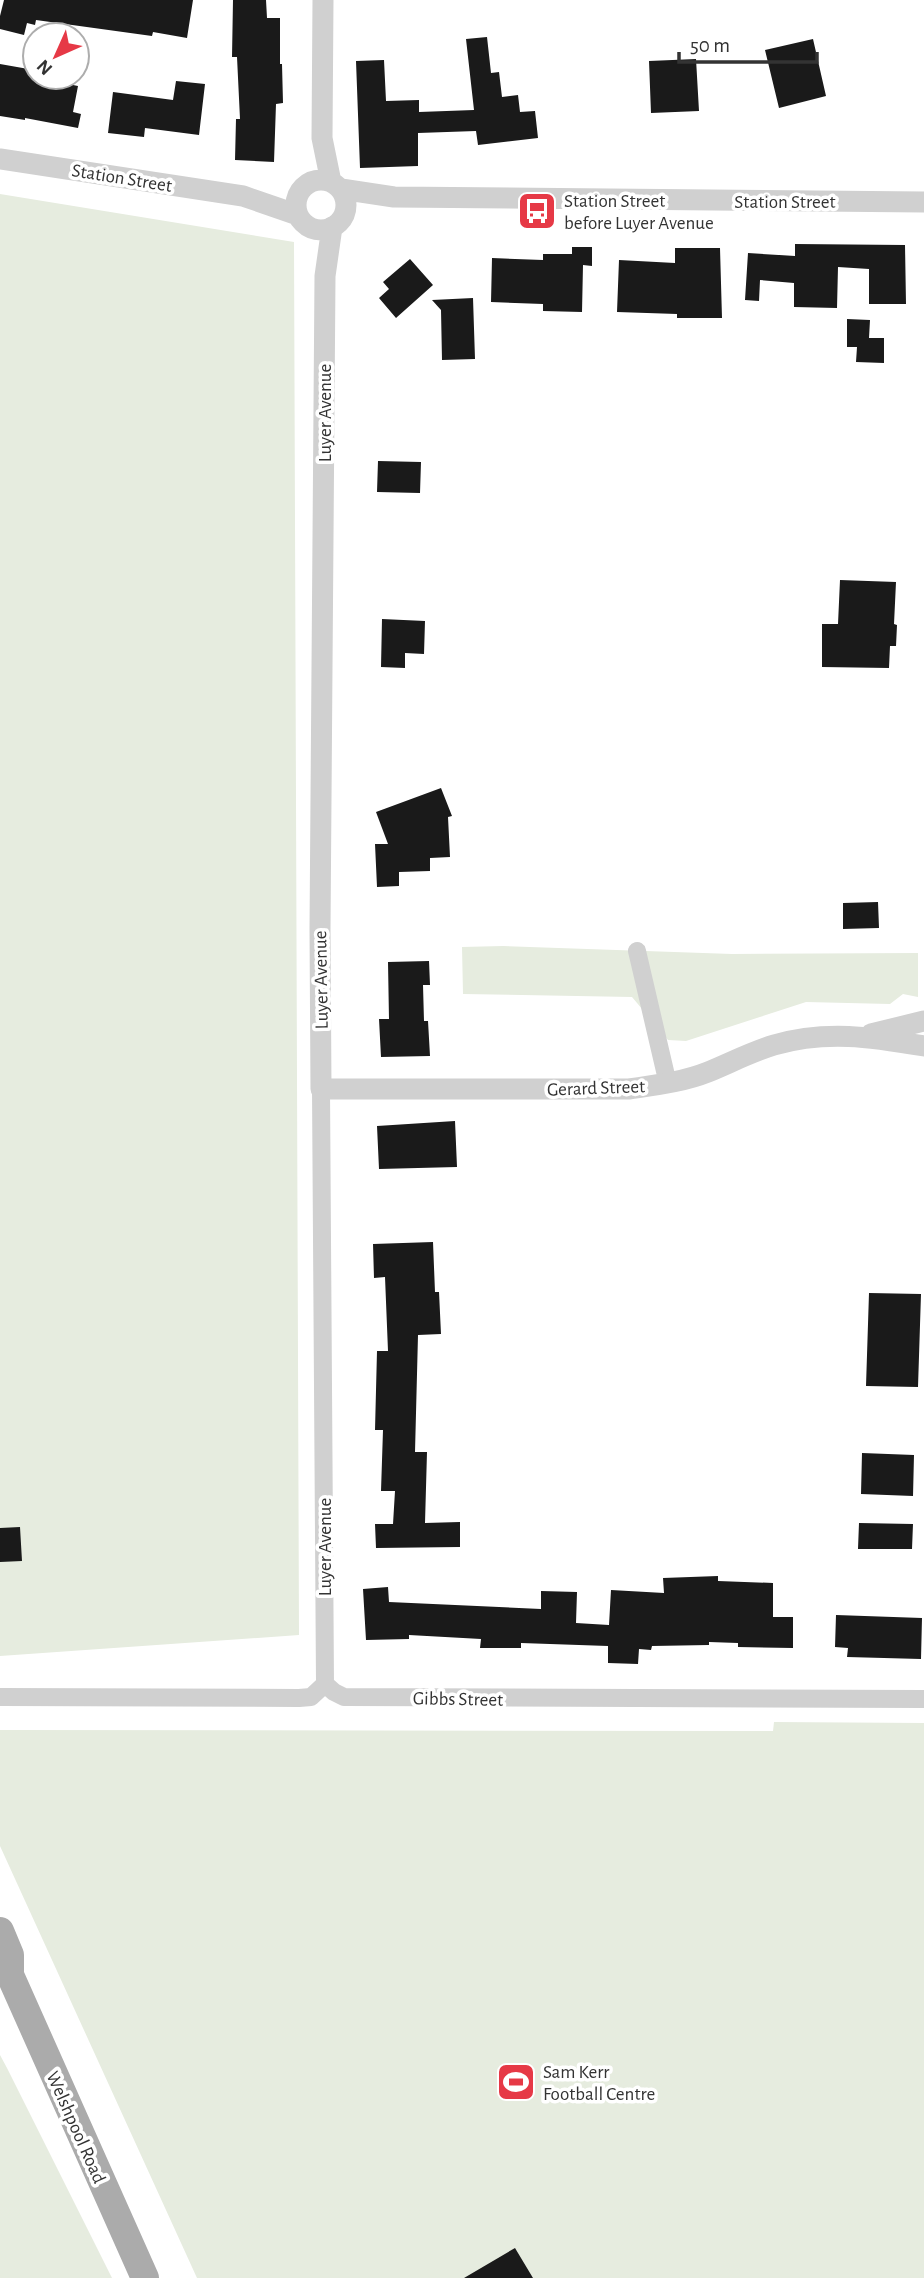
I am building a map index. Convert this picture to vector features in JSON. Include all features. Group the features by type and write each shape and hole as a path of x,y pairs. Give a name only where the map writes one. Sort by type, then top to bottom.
{"main road":[{"name":"Welshpool Road","path":"0,1931 10,1955 5,1971 145,2278"}],"street":[{"path":"320,186 323,0"},
{"name":"Station Street","path":"0,159 243,195 304,221"},
{"path":"320,186 346,201 338,221 321,230 304,221 296,199 320,186"},
{"name":"Station Street","path":"243,195 320,186 394,197 924,202"},
{"name":"Station Street","path":"338,221 394,197"},
{"name":"Luyer Avenue","path":"304,221 325,276"},
{"name":"Luyer Avenue","path":"325,1684 320,929 325,276 338,221"},
{"path":"637,951 668,1084"},
{"name":"Gerard Street","path":"863,1036 924,1021"},
{"name":"Gerard Street","path":"321,1090 629,1089 668,1084 707,1072 774,1045 830,1035 863,1036 924,1046"},
{"path":"0,1697 299,1698 311,1697 325,1684"},
{"name":"Gibbs Street","path":"325,1684 344,1697 924,1699"}],"shaded area":[{"path":"0,194 294,242 299,1635 0,1656"},
{"path":"462,947 732,954 918,953 918,997 903,994 890,1004 806,1002 686,1041 668,1040 632,997 463,994"},
{"name":"Sam Kerr Football Centre","path":"774,1722 924,1723 924,2278 197,2278 0,1846 0,1730 773,1731"},
{"path":"0,2055 7,2068 112,2278 0,2278"}],"building":[{"path":"4,0 193,0 187,38 153,32 152,36 91,28 91,21 21,21 21,34 0,29"},
{"path":"233,0 266,0 267,18 280,18 283,103 276,104 274,162 235,160 236,119 240,119 237,57 232,57"},
{"path":"487,37 491,73 499,72 502,97 518,95 520,112 535,111 538,138 478,145 476,131 418,133 418,166 360,168 356,61 384,60 386,101 419,100 419,112 474,110 466,39"},
{"path":"813,39 826,96 779,108 765,50"},
{"path":"696,59 699,111 651,113 649,61"},
{"path":"0,64 21,68 21,91 77,91 73,112 81,114 78,128 0,116"},
{"path":"176,81 205,84 199,135 145,128 144,137 108,133 113,92 173,100"},
{"path":"795,244 905,245 906,304 869,304 869,269 838,267 837,308 794,307 794,283 760,280 759,301 745,300 748,253 795,256"},
{"path":"572,247 592,247 592,266 583,265 582,312 543,311 543,304 491,302 492,258 543,260 543,254 572,254"},
{"path":"675,248 720,248 722,318 677,318 677,314 617,312 619,260 675,263"},
{"path":"410,259 433,285 396,318 379,298 389,289 383,282"},
{"path":"473,298 475,359 442,360 441,310 432,300"},
{"path":"847,319 870,320 869,338 884,338 884,363 856,362 857,347 847,347"},
{"path":"378,461 421,462 420,493 377,492"},
{"path":"840,580 896,582 896,646 890,646 889,668 822,667 822,624 838,624"},
{"path":"382,619 425,621 424,654 405,653 405,668 381,667"},
{"path":"441,788 452,816 448,817 450,857 430,858 430,871 399,872 399,886 377,887 375,844 388,844 376,812"},
{"path":"878,902 879,928 843,929 843,903"},
{"path":"429,961 430,985 423,985 424,1021 428,1021 430,1056 381,1057 379,1019 389,1019 388,962"},
{"path":"455,1121 457,1167 379,1169 377,1126"},
{"path":"433,1242 435,1292 439,1292 441,1334 418,1335 415,1452 427,1452 425,1523 460,1522 460,1547 376,1548 375,1524 393,1524 395,1491 381,1491 383,1430 375,1430 377,1351 388,1351 385,1277 374,1278 373,1244"},
{"path":"869,1293 921,1294 918,1387 866,1386"},
{"path":"862,1453 914,1455 913,1496 861,1494"},
{"path":"859,1523 913,1524 912,1549 858,1549"},
{"path":"20,1527 22,1561 0,1562 0,1528"},
{"path":"718,1576 718,1581 773,1583 773,1617 793,1617 793,1648 738,1647 738,1643 709,1642 709,1645 652,1646 651,1650 639,1649 638,1664 608,1663 608,1646 521,1643 521,1648 480,1648 481,1639 409,1635 409,1639 366,1640 363,1589 388,1587 389,1602 541,1609 541,1591 577,1592 576,1623 609,1625 611,1590 664,1593 663,1578"},
{"path":"836,1615 922,1618 921,1659 847,1657 848,1648 835,1647"},
{"path":"515,2248 533,2278 464,2278"}],"place":[{"name":"Station Street before Luyer Avenue","path":"537,211"},
{"name":"Sam Kerr Football Centre","path":"516,2082"}]}
